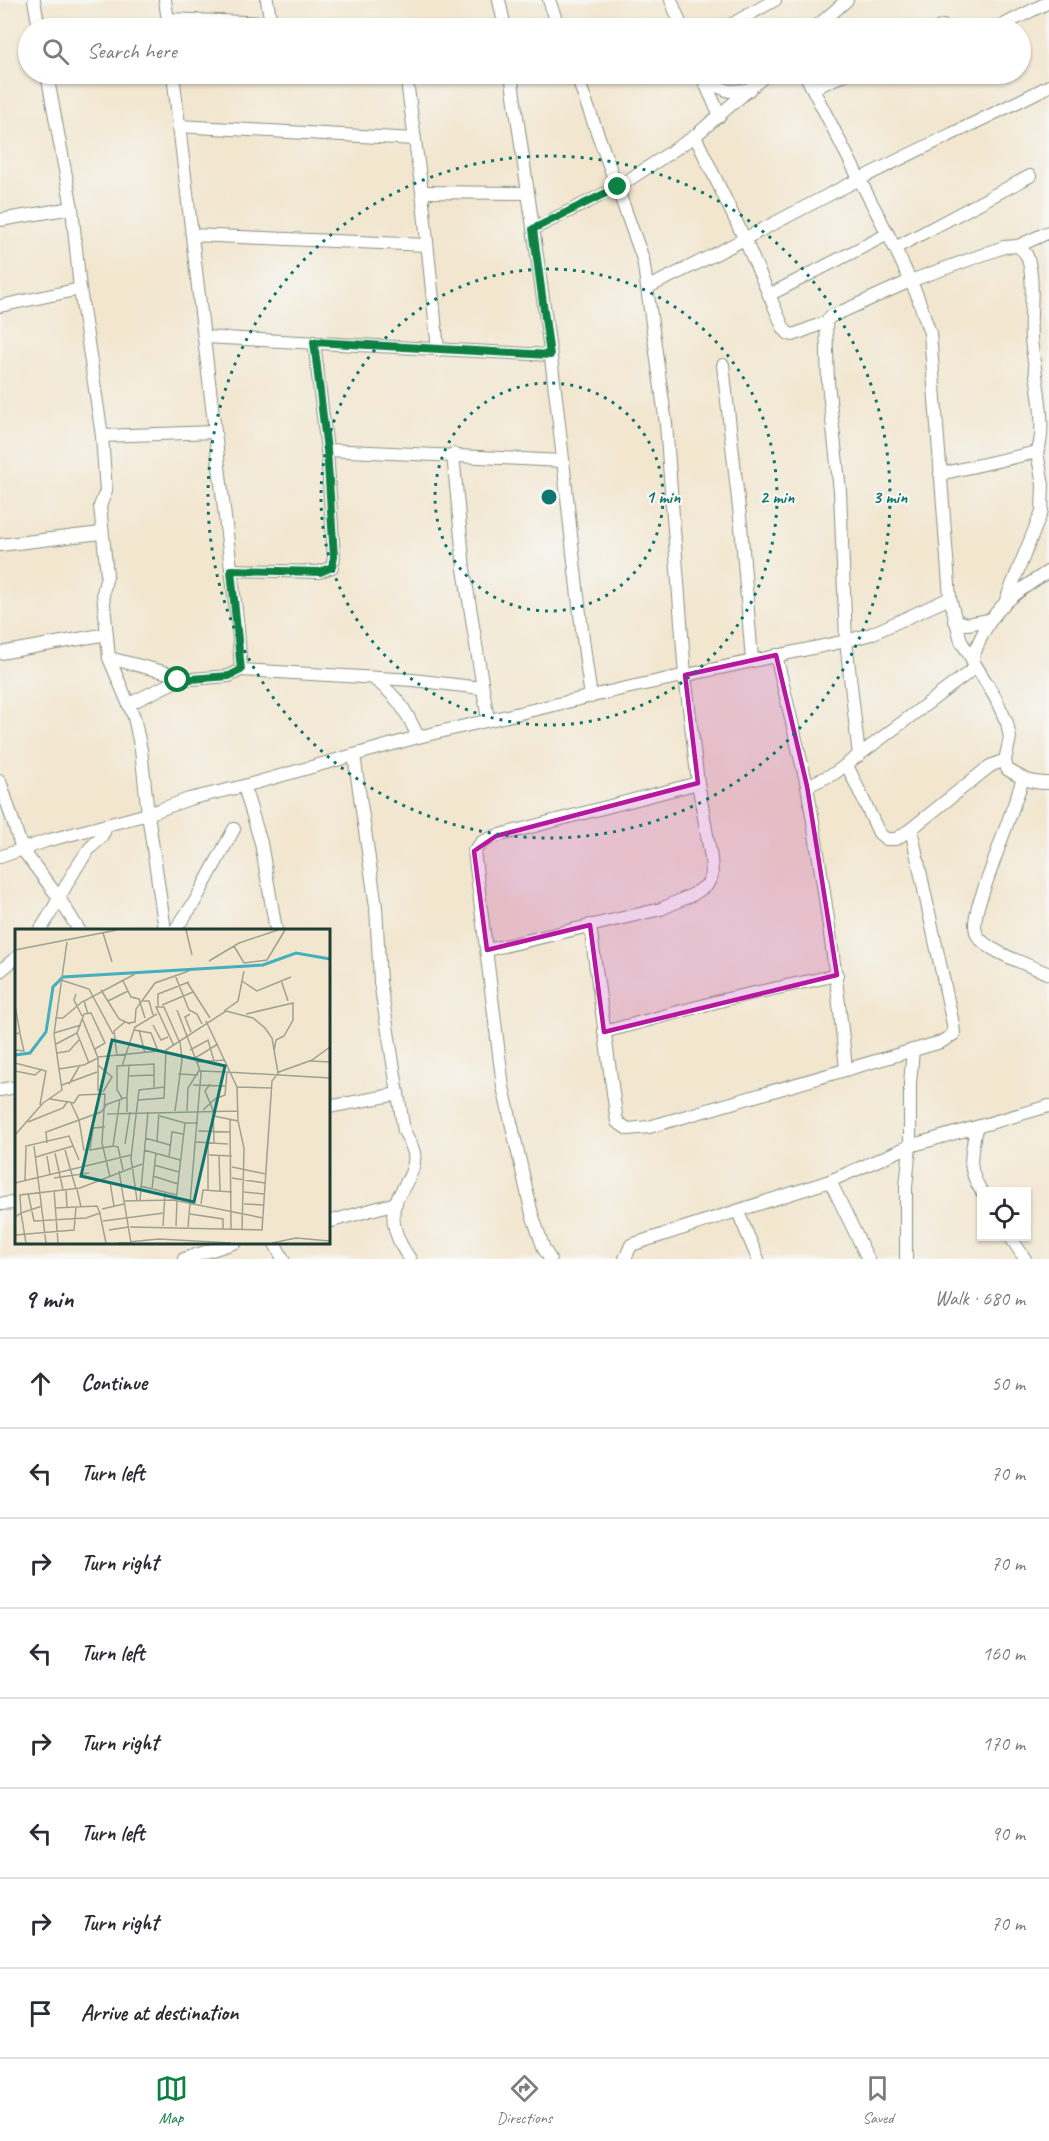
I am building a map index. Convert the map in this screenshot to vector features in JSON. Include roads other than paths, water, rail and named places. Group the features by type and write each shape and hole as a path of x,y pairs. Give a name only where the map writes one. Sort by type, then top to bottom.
{"street":[{"path":"34,0 37,18"},
{"path":"165,0 167,18"},
{"path":"267,0 270,18"},
{"path":"499,0 503,18"},
{"path":"549,0 555,18"},
{"path":"671,0 678,18"},
{"path":"743,18 775,0"},
{"path":"826,18 847,0"},
{"path":"1017,18 1049,2"},
{"path":"49,84 72,208 80,289 102,436 105,491 100,506 107,574 104,592 109,658 129,704 141,750 165,929"},
{"path":"174,84 241,670"},
{"path":"407,84 422,192 438,350"},
{"path":"512,84 550,355 579,615 591,697"},
{"path":"488,950 661,909 694,894 707,885 712,875 685,675 666,424 644,259 580,84"},
{"path":"706,84 720,116"},
{"path":"716,84 729,91 749,90"},
{"path":"533,229 618,187 695,136 755,84"},
{"path":"811,84 895,248 930,333 950,598 954,621 961,641 995,697 1007,723 1010,738 1006,765"},
{"path":"814,88 823,84"},
{"path":"648,287 703,262 860,179 1049,86"},
{"path":"178,126 415,139"},
{"path":"695,136 784,328 789,334 826,322 830,317 910,281 1004,247 1018,246 1049,232"},
{"path":"895,248 1030,176"},
{"path":"422,192 528,193"},
{"path":"0,220 72,208"},
{"path":"192,234 428,245"},
{"path":"769,295 888,234"},
{"path":"1006,600 1042,510 1043,485 1038,452 1043,443 1042,421 1031,339 1031,279 1026,254 1018,246"},
{"path":"0,306 80,289"},
{"path":"826,322 828,383 840,491 846,640 859,756"},
{"path":"204,337 550,355"},
{"path":"231,570 320,572 332,567 334,557 327,450 314,342"},
{"path":"723,365 741,526 752,660"},
{"path":"102,436 215,432"},
{"path":"327,450 453,454 563,461"},
{"path":"940,474 1038,452"},
{"path":"453,454 464,569 481,688 488,720"},
{"path":"0,545 101,533"},
{"path":"807,786 847,765 974,664 989,620 1006,600 1049,571"},
{"path":"0,857 45,841 148,814 189,799 244,786 418,737 871,634 950,598"},
{"path":"954,621 967,624 989,620"},
{"path":"0,653 107,634"},
{"path":"776,655 807,786 824,885 837,975 846,1069"},
{"path":"109,658 168,673 178,680"},
{"path":"129,704 178,680 229,676 241,670 413,680 481,688"},
{"path":"374,679 389,690 406,711 418,737"},
{"path":"354,755 376,907 380,982 404,1131 414,1154 406,1186 396,1203 394,1222 400,1246 410,1259"},
{"path":"847,765 879,833 886,839 896,839 911,829 990,766 1006,765 1023,779 1036,784 1049,783"},
{"path":"1023,779 974,921 976,934 986,945 1049,974"},
{"path":"549,1259 532,1214 503,1088 488,950 474,851 482,842 519,830 698,783"},
{"path":"244,786 261,843 276,929"},
{"path":"1,787 22,849 79,929"},
{"path":"41,929 79,862 100,838 106,825"},
{"path":"176,929 194,903 234,829"},
{"path":"590,925 617,1122 628,1128 650,1127 941,1042 954,1034 911,829"},
{"path":"0,971 15,959"},
{"path":"604,1032 727,999 837,975"},
{"path":"906,1259 906,1187 910,1146 910,1083 913,1050"},
{"path":"0,1090 15,1087"},
{"path":"330,1107 398,1094"},
{"path":"626,1259 631,1245 830,1181 910,1146 1049,1106"},
{"path":"976,1128 970,1168 978,1187"},
{"path":"830,1181 868,1259"},
{"path":"0,1204 15,1203"},
{"path":"330,1221 396,1203"},
{"path":"738,1212 758,1259"},
{"path":"1013,1241 1025,1259"},
{"path":"184,1259 230,1244"},
{"path":"275,1244 283,1259"}]}
